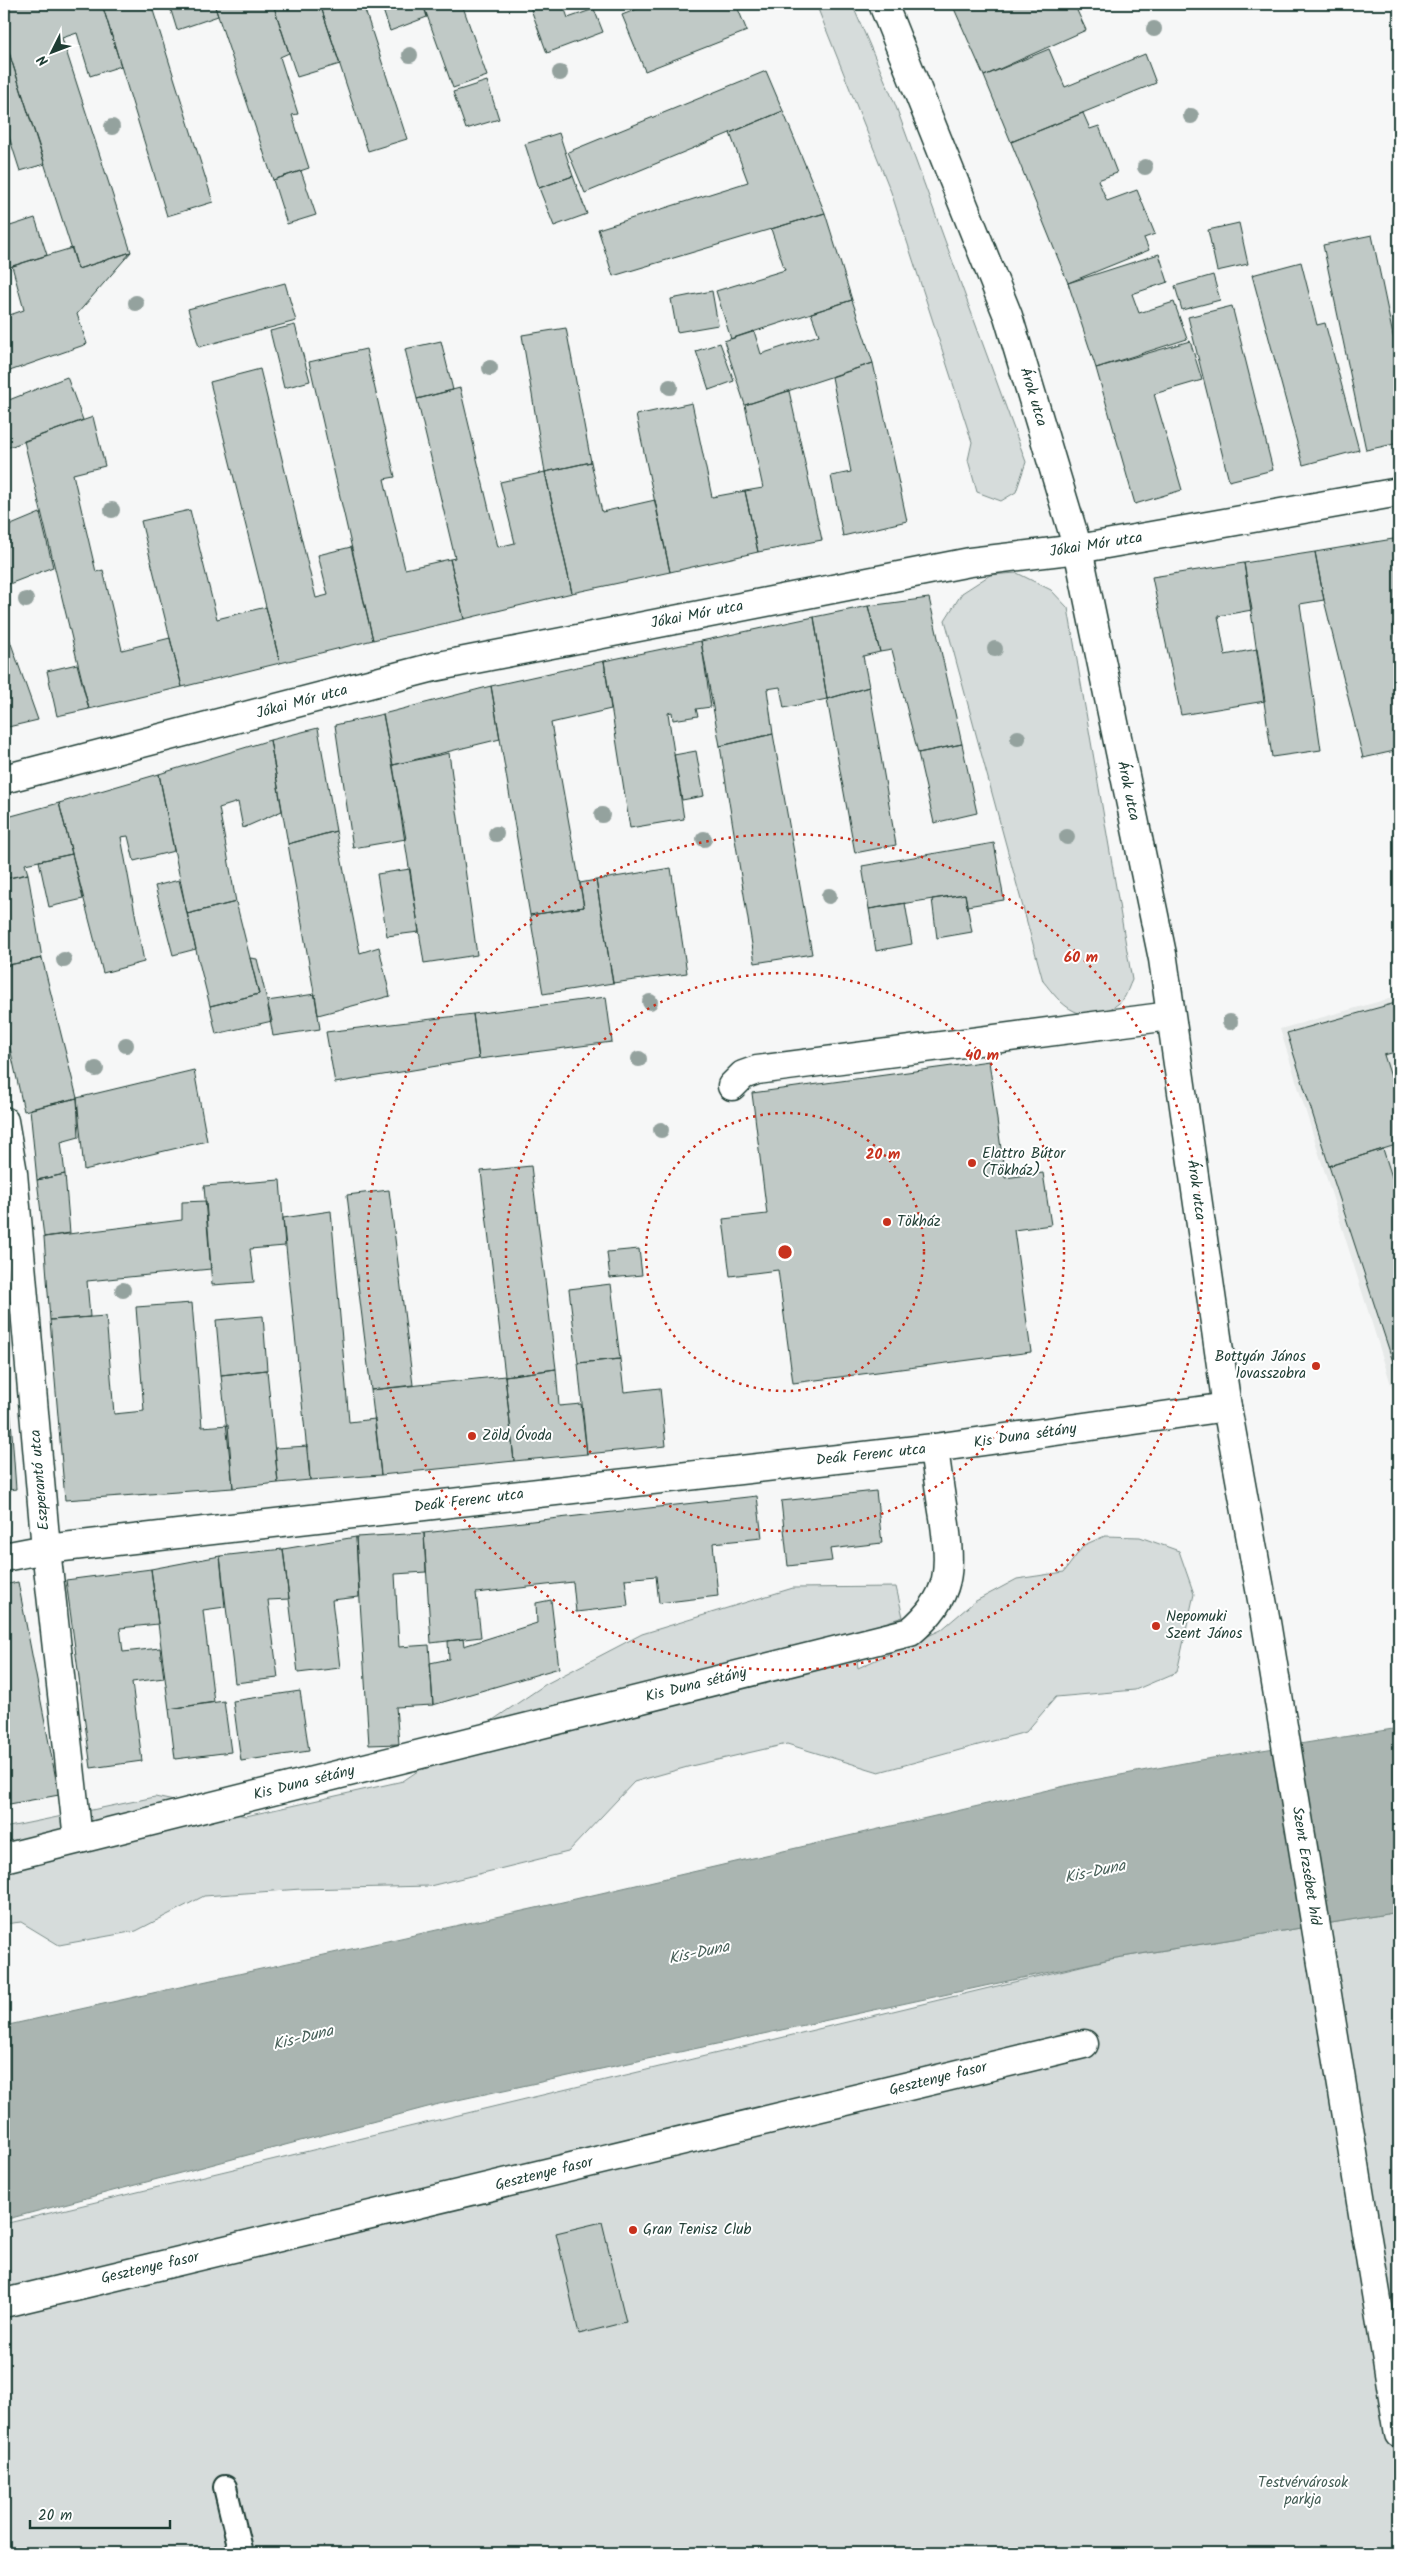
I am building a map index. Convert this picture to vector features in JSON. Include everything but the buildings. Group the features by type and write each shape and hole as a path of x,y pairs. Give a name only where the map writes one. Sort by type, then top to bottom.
{"street":[{"name":"Árok utca","path":"883,4 1008,316 1078,549 1163,959 1227,1407 1263,1606"},
{"name":"Jókai Mór utca","path":"4,779 434,667 970,562 1078,549 1399,492"},
{"path":"732,1086 742,1075 757,1070 1170,1016"},
{"name":"Eszperantó utca","path":"4,1121 12,1173 46,1549 78,1839"},
{"name":"Kis Duna sétány","path":"4,1858 910,1632 927,1617 936,1604 944,1589 950,1559 934,1448 1227,1407"},
{"name":"Deák Ferenc utca","path":"4,1557 46,1549 934,1448"},
{"name":"Szent Erzsébet híd","path":"1263,1606 1350,2126 1399,2434"},
{"name":"Gesztenye fasor","path":"4,2303 1084,2044"}],"lane":[{"path":"225,2487 241,2553"}],"shaded area":[{"path":"1399,996 1399,1410 1280,1029"}],"green space":[{"path":"816,4 852,4 895,104 1026,462 1016,492 1001,501 977,492 968,460 972,442 891,192"},
{"path":"1017,573 1051,590 1068,608 1132,980 1120,1003 1108,1010 1094,1014 1080,1013 1069,1008 1057,998 1043,981 945,620 962,593 990,575"},
{"path":"1105,1536 1140,1537 1179,1551 1194,1594 1177,1672 1135,1690 1056,1697 1026,1732 879,1772 787,1744 691,1766 634,1782 568,1852 430,1886 301,1889 204,1896 136,1931 59,1945 21,1922 4,1924 4,1828 155,1797 246,1816 403,1781 546,1684 642,1634 793,1588 896,1587 903,1617 853,1633 858,1668 941,1630 974,1602 1017,1579 1064,1572 1084,1545"},
{"name":"Testvérvárosok parkja","path":"1399,1912 1399,2553 4,2553 4,2224 1110,1959"}],"water":[{"name":"Kis-Duna","path":"1399,1728 1399,1912 1110,1959 439,2104 4,2220 4,2026 545,1906 1078,1783 1200,1760"}],"place":[{"name":"Elattro Bútor (Tökház)","path":"972,1163"},
{"name":"Tökház","path":"887,1222"},
{"name":"Bottyán János lovasszobra","path":"1316,1366"},
{"name":"Zöld Óvoda","path":"472,1436"},
{"name":"Nepomuki Szent János","path":"1156,1626"},
{"name":"Gran Tenisz Club","path":"633,2230"}]}
